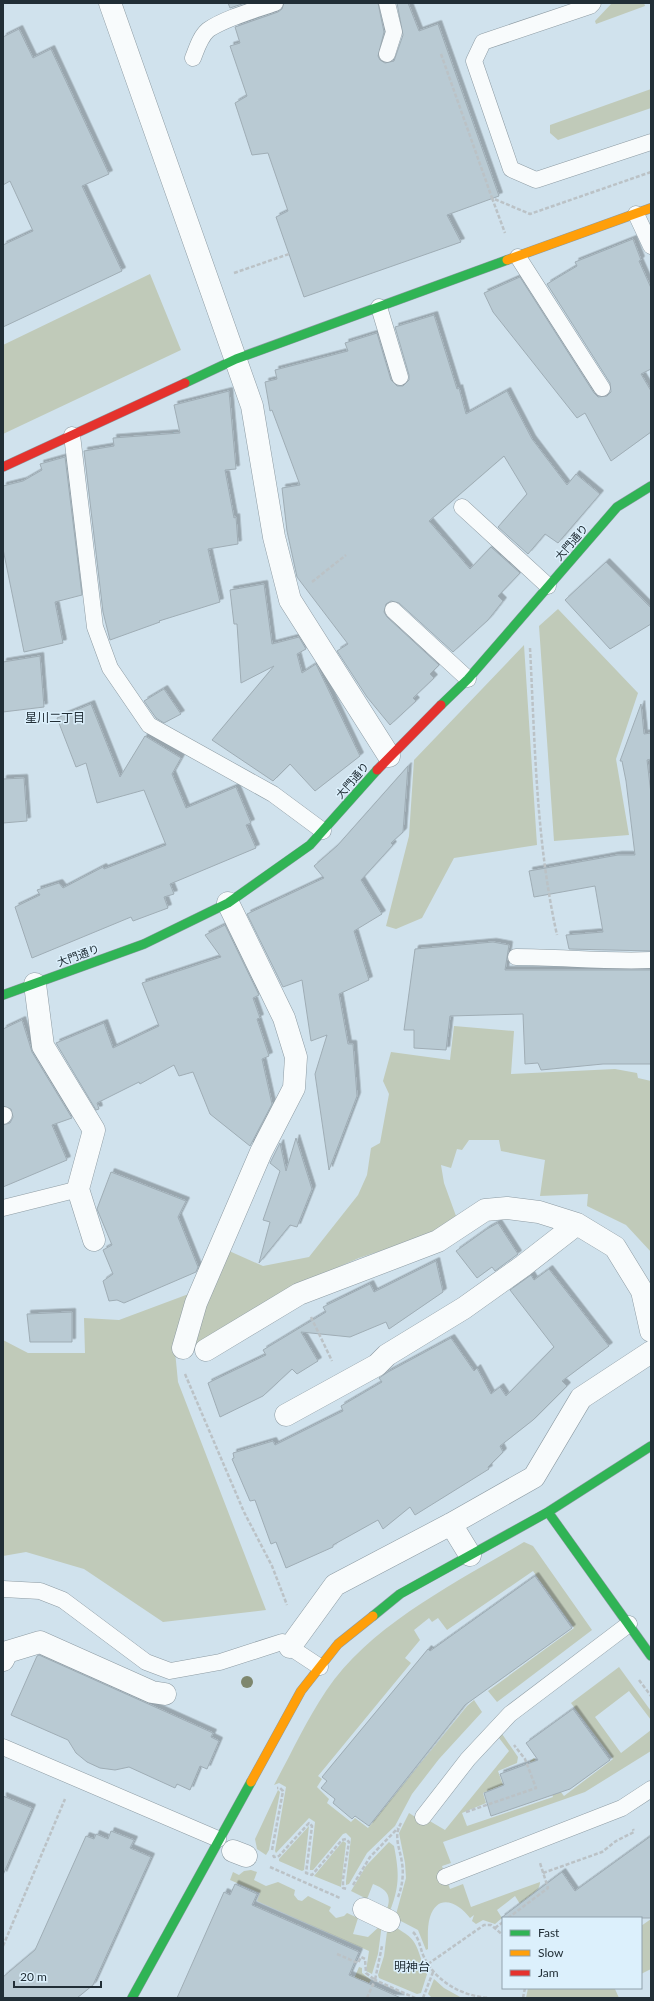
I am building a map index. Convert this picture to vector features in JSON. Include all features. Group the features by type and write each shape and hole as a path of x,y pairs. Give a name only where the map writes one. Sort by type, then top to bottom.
{"street":[{"path":"110,3 252,406 274,537 290,600 389,756"},
{"path":"3,467 236,359 651,208"},
{"name":"大門通り","path":"3,995 144,944 228,903 310,845 389,756 468,679 617,507 651,486"},
{"path":"183,1348 196,1303 233,1215 261,1152 294,1088 296,1057 284,1018 228,903"},
{"path":"36,984 43,1046 94,1130 79,1191 94,1240"},
{"path":"206,1350 299,1294 438,1240 485,1210 507,1208 539,1212 577,1224 615,1247 642,1291 651,1331"},
{"path":"286,1415 377,1365 381,1356 464,1308 523,1266 577,1224"},
{"path":"290,1647 335,1585 451,1524 534,1477 581,1398 651,1352"},
{"path":"132,1998 232,1849 301,1691 338,1644 400,1594 548,1512 651,1446"},
{"path":"548,1512 651,1656"},
{"path":"451,1524 470,1555"},
{"path":"3,1660 7,1652 40,1642 152,1692 164,1694"},
{"path":"364,1908 388,1920"}],"lane":[{"path":"193,58 200,41 208,31 226,22 275,3"},
{"path":"387,3 394,32 387,54"},
{"path":"592,3 590,6 483,42 474,61 511,169 536,180 651,142"},
{"path":"636,214 651,246"},
{"path":"518,257 602,388"},
{"path":"379,307 400,377"},
{"path":"72,435 95,627 110,668 149,725 273,794 323,831"},
{"path":"462,507 548,586"},
{"path":"393,610 468,679"},
{"path":"516,957 562,958 576,960 651,960"},
{"path":"3,1208 70,1191 79,1191"},
{"path":"3,1589 40,1591 63,1600 146,1662 170,1671 220,1662 282,1642 320,1667"},
{"path":"423,1816 468,1760 510,1714 629,1624"},
{"path":"3,1747 232,1849"},
{"path":"445,1877 622,1808 651,1790"}],"path":[{"path":"492,198 506,236"},
{"path":"231,274 289,254"},
{"path":"290,600 346,555"},
{"path":"528,609 542,846 550,901 562,958"},
{"path":"299,1294 333,1364"},
{"path":"185,1370 185,1377 244,1512 272,1566 290,1610"},
{"path":"466,1812 536,1788 526,1759 499,1726"},
{"path":"276,1788 280,1788 283,1791 272,1853 274,1857 279,1856 309,1823 312,1826 306,1873 312,1875 342,1840 349,1842 343,1888 348,1889 353,1885 370,1857 398,1828"},
{"path":"3,1946 65,1799"},
{"path":"544,1873 602,1852 616,1841 634,1832 631,1825"},
{"path":"232,1849 364,1908"},
{"path":"509,1917 548,1888 540,1861"},
{"path":"367,1998 375,1980 388,1920 408,1928 415,1933 424,1957 433,1972 453,1988 465,1994 488,1998"},
{"path":"495,1928 502,1923"},
{"path":"428,1964 484,1925 491,1925 502,1934"},
{"path":"337,1954 358,1963 360,1957 365,1959 366,1973 375,1980 415,1998"},
{"path":"423,1998 433,1972"}],"green space":[{"path":"612,3 644,3 645,6 596,24 595,21"},
{"path":"651,89 651,108 558,140 550,133 550,125"},
{"path":"150,274 181,350 3,434 3,345"},
{"path":"558,609 638,693 616,759 629,835 554,841 539,626"},
{"path":"524,645 537,845 454,858 422,918 396,929 386,926 409,836 414,760"},
{"path":"454,1026 514,1031 511,1074 615,1069 637,1073 638,1078 651,1081 651,1252 626,1225 587,1206 588,1194 540,1196 545,1160 501,1151 499,1140 469,1140 462,1150 457,1149 451,1168 441,1165 444,1183 456,1216 432,1234 359,1258 302,1283 193,1348 201,1308 227,1250 263,1266 309,1257 358,1195 367,1175 371,1148 380,1143 389,1094 383,1081 391,1052 450,1060"},
{"path":"194,1292 175,1351 178,1382 266,1610 163,1622 84,1569 26,1552 3,1556 3,1340 28,1353 85,1353 84,1318 119,1320"},
{"path":"524,1542 533,1546 592,1630 497,1702 488,1691 574,1628 533,1571 447,1630 438,1618 432,1622 429,1618 414,1630 420,1640 405,1658 411,1663 318,1776 322,1779 317,1787 329,1799 327,1803 351,1822 355,1818 368,1828 467,1706 474,1700 482,1712 439,1759 412,1794 395,1826 367,1853 349,1884 346,1885 351,1838 346,1833 343,1834 313,1870 310,1870 310,1867 315,1822 309,1818 276,1853 275,1851 286,1787 279,1783 274,1785 319,1702 345,1667 366,1645 390,1625 443,1589"},
{"path":"619,1667 651,1711 651,1720 629,1691 595,1717 621,1753 651,1730 651,1751 585,1792 443,1842 451,1863 442,1866 450,1889 463,1884 471,1907 540,1882 538,1889 520,1904 515,1896 497,1910 502,1918 495,1924 483,1920 476,1924 472,1921 474,1915 470,1918 455,1904 443,1902 438,1904 430,1917 428,1929 428,1949 426,1950 418,1930 395,1918 406,1878 405,1863 399,1833 409,1813 425,1823 428,1820 445,1830 509,1751 496,1734 500,1731 518,1757 517,1763 498,1771 503,1785 483,1793 486,1803 462,1813 467,1826 553,1797 547,1779 539,1782 530,1761 534,1758 564,1796 613,1759 571,1703"},
{"path":"278,1790 280,1792 269,1850 266,1855 257,1849 255,1839"},
{"path":"309,1826 304,1870 302,1871 279,1861 279,1859"},
{"path":"343,1841 346,1843 341,1887 314,1876"},
{"path":"389,1842 394,1846 398,1871 396,1894 390,1911 387,1909 389,1900 387,1893 378,1886 373,1884 367,1899 351,1891 366,1866"},
{"path":"251,1870 257,1872 254,1880 266,1886 278,1882 295,1890 294,1895 298,1900 302,1901 308,1896 331,1907 329,1911 336,1918 344,1916 347,1913 358,1918 353,1934 368,1937 382,1924 378,1954 372,1974 366,1971 369,1951 257,1901 260,1893 230,1880 233,1872 239,1875 244,1871"},
{"path":"651,1919 651,1969 642,1974 642,1925"},
{"path":"388,1923 409,1936 416,1945 423,1964 428,1971 421,1993 417,1994 379,1978 378,1975 384,1956"},
{"path":"359,1967 362,1968 362,1973 371,1980 369,1983 360,1979 351,1998 346,1998"},
{"path":"434,1979 444,1988 462,1998 432,1998 428,1994"},
{"path":"528,1989 615,1989 619,1998 526,1998"}],"building":[{"path":"228,3 245,3 230,8"},
{"path":"284,3 378,3 384,32 378,56 380,60 385,63 394,61 403,35 397,3 408,3 419,31 438,24 499,196 447,215 461,242 304,297 276,217 288,211 268,153 252,155 235,103 247,96 230,46 240,43 235,27 278,12 282,9"},
{"path":"19,29 33,58 51,49 109,174 82,186 122,271 3,327 3,245 33,231 10,181 3,185 3,37"},
{"path":"633,239 641,260 639,261 651,288 651,369 641,374 651,391 651,432 611,461 585,413 577,418 493,312 484,293 520,277 594,393 598,397 607,396 611,392 610,383 547,284 577,266 575,262"},
{"path":"434,315 457,389 459,388 466,414 507,391 532,439 567,485 576,474 600,494 558,543 545,534 528,554 498,527 527,494 504,456 429,521 470,569 491,547 520,573 498,596 503,601 488,620 453,652 399,603 391,601 386,604 384,612 387,617 439,665 430,674 434,678 413,698 416,701 390,725 367,697 337,651 348,644 297,577 287,531 282,488 300,485 272,410 270,411 265,382 277,379 275,370 348,351 345,343 377,333 391,380 397,386 403,386 409,380 409,375 395,327"},
{"path":"229,391 236,469 225,470 234,518 236,517 238,544 208,549 220,602 159,621 160,622 110,640 103,612 84,451 114,446 113,438 180,433 174,405"},
{"path":"65,457 82,595 55,602 63,643 24,652 3,549 3,486 23,481 42,470 40,464"},
{"path":"606,562 651,608 651,624 610,649 565,600"},
{"path":"264,584 272,644 299,637 306,649 297,654 302,673 316,664 360,756 315,791 290,764 273,781 212,740 274,666 241,683 237,624 234,624 230,590"},
{"path":"40,656 44,707 3,712 3,662"},
{"path":"164,689 181,714 164,723 156,718 144,701"},
{"path":"91,704 120,777 145,736 181,758 172,774 186,808 236,787 251,823 246,825 256,848 170,884 174,894 164,897 168,908 133,921 131,917 32,958 15,907 40,895 37,890 59,883 63,888 103,867 104,869 166,845 144,790 97,803 86,763 76,767 57,718"},
{"path":"641,704 644,734 651,733 651,759 647,760 651,794 651,951 569,949 566,935 603,932 595,886 534,897 529,871 618,855 635,855 626,781 622,761 620,761"},
{"path":"408,766 403,832 391,843 393,845 361,880 382,914 354,931 369,980 339,994 348,1044 353,1044 357,1096 329,1170 315,1074 327,1035 311,1041 302,980 283,987 247,914 324,878 314,866 337,846"},
{"path":"24,778 27,821 3,823 3,779"},
{"path":"225,925 259,995 253,998 260,1018 257,1019 269,1056 262,1059 272,1104 250,1146 210,1114 193,1072 179,1076 174,1065 140,1084 139,1082 97,1103 99,1109 96,1110 56,1043 104,1023 113,1048 159,1026 142,983 221,957 205,935"},
{"path":"493,942 509,945 505,970 651,970 651,1064 603,1064 541,1070 538,1063 525,1064 523,1014 450,1016 446,1050 414,1048 414,1030 404,1030 415,949"},
{"path":"22,1020 32,1052 72,1118 52,1125 67,1160 3,1187 3,1125 10,1123 13,1117 11,1109 3,1106 3,1029"},
{"path":"296,1138 312,1189 297,1227 290,1225 259,1263 270,1222 263,1220 280,1171 270,1163 280,1143 286,1171"},
{"path":"111,1172 186,1201 178,1217 198,1267 196,1272 124,1303 117,1300 109,1301 103,1281 113,1274 103,1250 112,1245 97,1209"},
{"path":"498,1223 518,1254 495,1271 492,1267 477,1278 456,1251"},
{"path":"436,1261 443,1292 389,1329 386,1322 350,1337 301,1332 318,1361 297,1374 292,1369 263,1396 220,1417 208,1383 266,1355 263,1350 326,1312 323,1307 370,1284 374,1292"},
{"path":"549,1269 609,1346 562,1381 567,1386 533,1420 500,1446 503,1452 488,1467 489,1469 415,1515 410,1507 383,1529 378,1520 333,1545 333,1547 286,1568 276,1542 271,1544 255,1500 250,1501 232,1459 234,1458 233,1453 273,1441 275,1445 343,1411 341,1406 382,1382 379,1378 451,1338 474,1371 477,1368 491,1394 500,1387 506,1396 554,1347 510,1290 531,1275 534,1280"},
{"path":"72,1312 72,1342 30,1342 27,1314"},
{"path":"535,1576 572,1628 465,1705 369,1826 355,1816 352,1819 333,1803 335,1799 321,1788 327,1781 322,1777 428,1649 430,1651"},
{"path":"39,1655 213,1733 211,1737 219,1741 207,1769 200,1766 190,1790 177,1784 175,1788 129,1767 115,1770 100,1768 87,1762 76,1753 68,1740 11,1715 37,1656"},
{"path":"573,1709 610,1760 570,1789 491,1816 484,1793 504,1785 500,1774 538,1760 526,1743"},
{"path":"3,1796 32,1808 3,1875"},
{"path":"111,1831 134,1840 130,1848 151,1857 93,1985 77,1998 3,1998 3,1977 35,1950 86,1836 94,1839 96,1834 108,1839"},
{"path":"651,1836 651,1918 502,1917 562,1872 575,1891"},
{"path":"235,1884 257,1894 252,1905 359,1952 349,1975 401,1998 177,1998 224,1892 230,1895"}],"traffic: fast":[{"path":"185,383 236,359 507,260"},
{"path":"441,705 468,679 617,507 651,486"},
{"path":"3,995 144,944 228,903 310,845 377,770"},
{"path":"373,1616 400,1594 548,1512 651,1446"},
{"path":"548,1512 651,1656"},
{"path":"132,1998 251,1782"}],"traffic: slow":[{"path":"507,260 651,208"},
{"path":"251,1782 301,1691 338,1644 373,1616"}],"traffic: jam":[{"path":"3,467 185,383"},
{"path":"377,770 441,705"}],"district":[{"name":"星川二丁目","path":"55,717"},
{"name":"明神台","path":"412,1966"}]}
